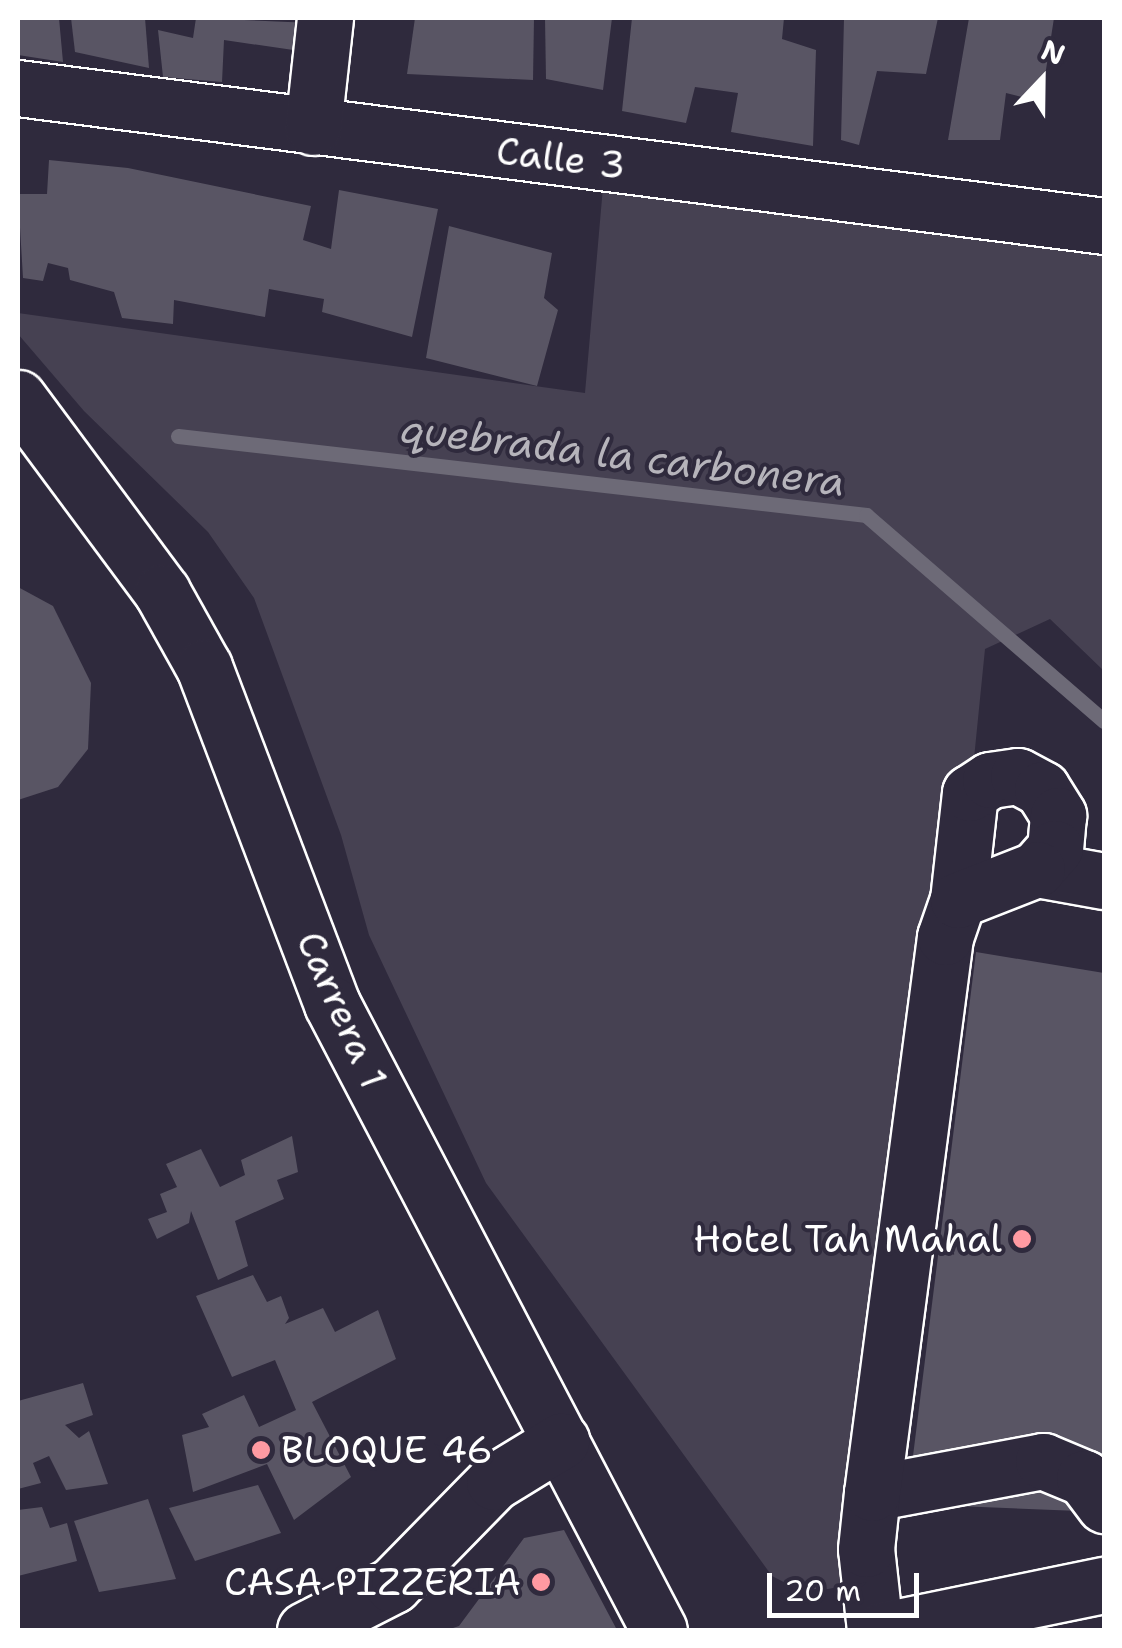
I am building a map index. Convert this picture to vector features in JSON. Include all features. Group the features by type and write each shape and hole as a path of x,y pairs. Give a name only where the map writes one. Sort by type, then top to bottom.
{"street":[{"path":"313,127 325,18"},
{"name":"Calle 3","path":"18,88 1104,226"},
{"name":"Carrera 1","path":"18,398 162,592 204,667 332,1004 659,1630"},
{"path":"874,1630 866,1549 872,1493 945,937 958,900 970,794 990,780 1018,776 1042,789 1058,815 1056,848 1037,869 958,900"},
{"path":"1037,869 1104,881"},
{"path":"305,1630 393,1586 494,1482 561,1441"},
{"path":"872,1493 1043,1461 1084,1478 1104,1504"},
{"path":"884,1630 1104,1586"}],"shaded area":[{"path":"603,187 1104,243 1104,671 1050,619 985,649 892,1576 828,1589 797,1589 772,1576 486,1183 369,935 341,835 254,598 208,532 84,411 18,334 18,313 585,393"}],"building":[{"path":"18,18 59,18 63,62 18,55"},
{"path":"71,18 145,18 149,68 75,52"},
{"path":"196,18 311,23 307,52 224,40 222,82 163,77 158,30 193,38"},
{"path":"415,18 534,18 533,80 407,74"},
{"path":"545,18 612,18 603,90 546,79"},
{"path":"632,18 784,18 782,39 816,50 813,146 731,132 738,93 695,87 686,123 622,111"},
{"path":"844,18 938,18 926,74 877,71 859,145 841,140"},
{"path":"969,18 1054,18 1041,102 1006,93 1000,140 948,140"},
{"path":"49,160 128,168 311,206 303,240 331,249 339,190 438,209 412,337 322,312 324,299 269,289 265,317 174,300 173,324 122,318 114,292 70,280 68,268 48,263 43,281 23,278 18,194 47,194"},
{"path":"449,226 552,253 544,298 558,310 537,386 426,358"},
{"path":"18,587 53,606 91,683 88,749 58,787 18,800"},
{"name":"Hotel Tah Mahal","path":"976,952 1104,973 1104,1512 907,1504"},
{"path":"292,1136 298,1172 277,1180 284,1199 235,1221 248,1266 218,1280 191,1211 189,1223 157,1239 148,1219 167,1212 160,1194 177,1187 166,1164 201,1149 220,1187 245,1175 241,1160"},
{"path":"253,1275 267,1302 281,1296 289,1318 285,1324 323,1308 335,1332 378,1310 396,1359 312,1402 351,1477 294,1520 267,1464 193,1492 182,1435 209,1427 202,1414 244,1395 259,1427 296,1410 275,1360 232,1377 196,1296"},
{"path":"83,1383 93,1415 65,1425 79,1438 89,1431 108,1484 66,1490 49,1456 33,1463 41,1483 18,1489 18,1401"},
{"path":"258,1485 281,1533 195,1561 169,1508"},
{"path":"148,1499 176,1579 99,1592 74,1521"},
{"path":"42,1507 50,1528 67,1523 77,1561 18,1576 18,1510"},
{"name":"CASA PIZZERIA","path":"564,1530 617,1630 447,1630 459,1626 524,1538"}],"waterway":[{"name":"quebrada la carbonera","path":"178,436 866,515 1104,721"}],"place":[{"name":"Hotel Tah Mahal","path":"1022,1239"},
{"name":"BLOQUE 46","path":"261,1450"},
{"name":"CASA PIZZERIA","path":"541,1582"}]}
